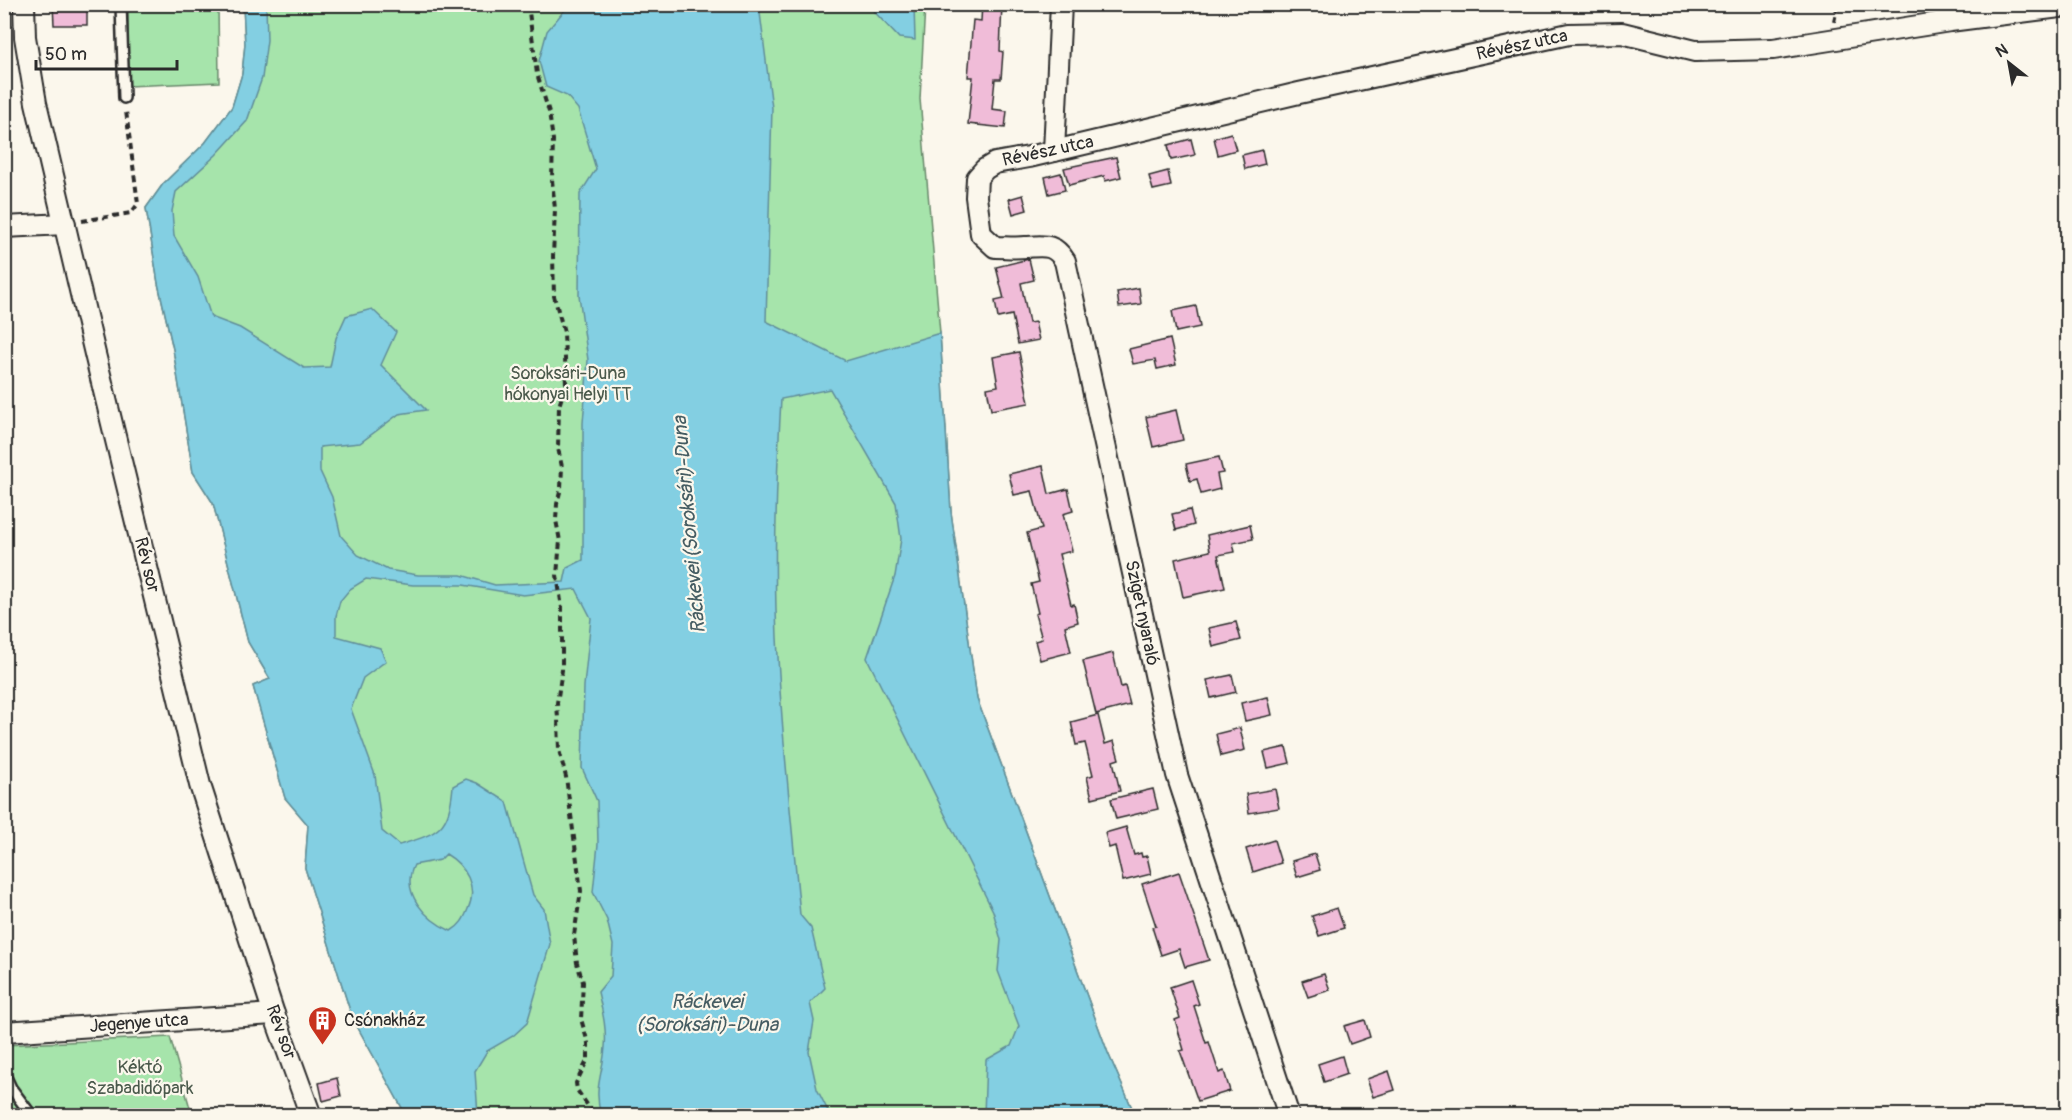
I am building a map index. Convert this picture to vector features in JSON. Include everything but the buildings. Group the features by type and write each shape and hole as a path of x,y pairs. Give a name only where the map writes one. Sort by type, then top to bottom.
{"street":[{"name":"Rév sor","path":"24,4 25,38 36,103 94,354 200,785 274,1014 311,1116"},
{"path":"1054,151 1061,4"},
{"name":"Révész utca","path":"985,169 995,163 1569,34 1623,33 1695,51 1773,49 1950,21 2067,6"},
{"name":"Sziget nyaraló","path":"985,169 978,177 976,197 981,234 995,248 1040,245 1060,252 1065,261 1177,775 1289,1116"},
{"path":"4,227 65,224"},
{"name":"Jegenye utca","path":"4,1032 274,1014"}],"lane":[{"path":"121,4 124,98"},
{"path":"4,1073 11,1088 32,1116"}],"path":[{"path":"528,4 537,74 549,112 553,140 554,296 564,332 566,384 559,406 558,448 562,467 561,488 556,504 560,542 558,580 562,609 562,670 557,703 559,750 566,777 581,891 574,935 577,963 583,982 581,1018 588,1043 588,1059 576,1083 577,1090 595,1116"},
{"path":"65,224 131,213 138,204 124,98"}],"green space":[{"path":"128,5 218,5 219,82 128,86"},
{"name":"Soroksári-Duna hókonyai Helyi TT","path":"243,5 925,5 920,99 940,333 951,512 977,699 1108,1053 1135,1115 406,1115 352,1017 305,868 308,825 285,798 253,686 270,679 248,642 213,503 193,472 173,349 158,283 146,208 163,184 205,143 232,107 242,74 245,44"},
{"name":"Kéktó Szabadidőpark","path":"170,1037 192,1115 5,1115 4,1045"}],"water":[{"name":"Ráckevei (Soroksári)-Duna","path":"243,5 266,5 267,40 262,78 247,121 216,155 176,192 172,211 174,236 198,277 211,317 240,328 304,368 330,367 336,338 346,316 372,309 396,332 381,365 426,410 399,414 360,443 320,447 320,471 332,497 341,536 358,555 388,570 418,575 461,575 495,585 564,582 567,568 583,560 583,423 588,360 579,295 580,194 596,169 578,109 567,96 546,87 539,61 547,31 569,5 759,5 772,108 766,321 846,361 940,333 951,512 977,699 1108,1053 1135,1115 984,1115 986,1060 1011,1046 1019,1026 998,971 1001,940 993,911 867,658 895,576 901,539 896,503 830,389 781,399 775,557 780,686 800,915 811,928 825,988 810,1003 814,1021 809,1052 817,1089 830,1115 601,1115 598,1089 604,1057 605,1033 598,992 611,976 613,945 607,920 593,892 598,844 597,801 582,768 584,686 591,618 576,589 523,595 463,585 413,585 366,579 350,589 340,601 336,616 336,636 380,648 386,661 363,678 351,709 375,775 382,831 399,845 432,833 439,828 448,813 453,786 466,779 477,783 507,802 533,895 544,909 550,944 527,1023 513,1036 487,1051 475,1071 478,1115 406,1115 352,1017 305,868 308,825 285,798 253,686 270,679 248,642 213,503 193,472 173,349 158,283 146,208 163,184 205,143 232,107 242,74 245,44","holes":["446,854 468,878 472,893 465,916 451,931 425,913 410,886 414,865 440,860"]},
{"path":"868,5 914,5 915,40 899,38"}],"place":[{"name":"Csónakház","path":"323,1046"}]}
